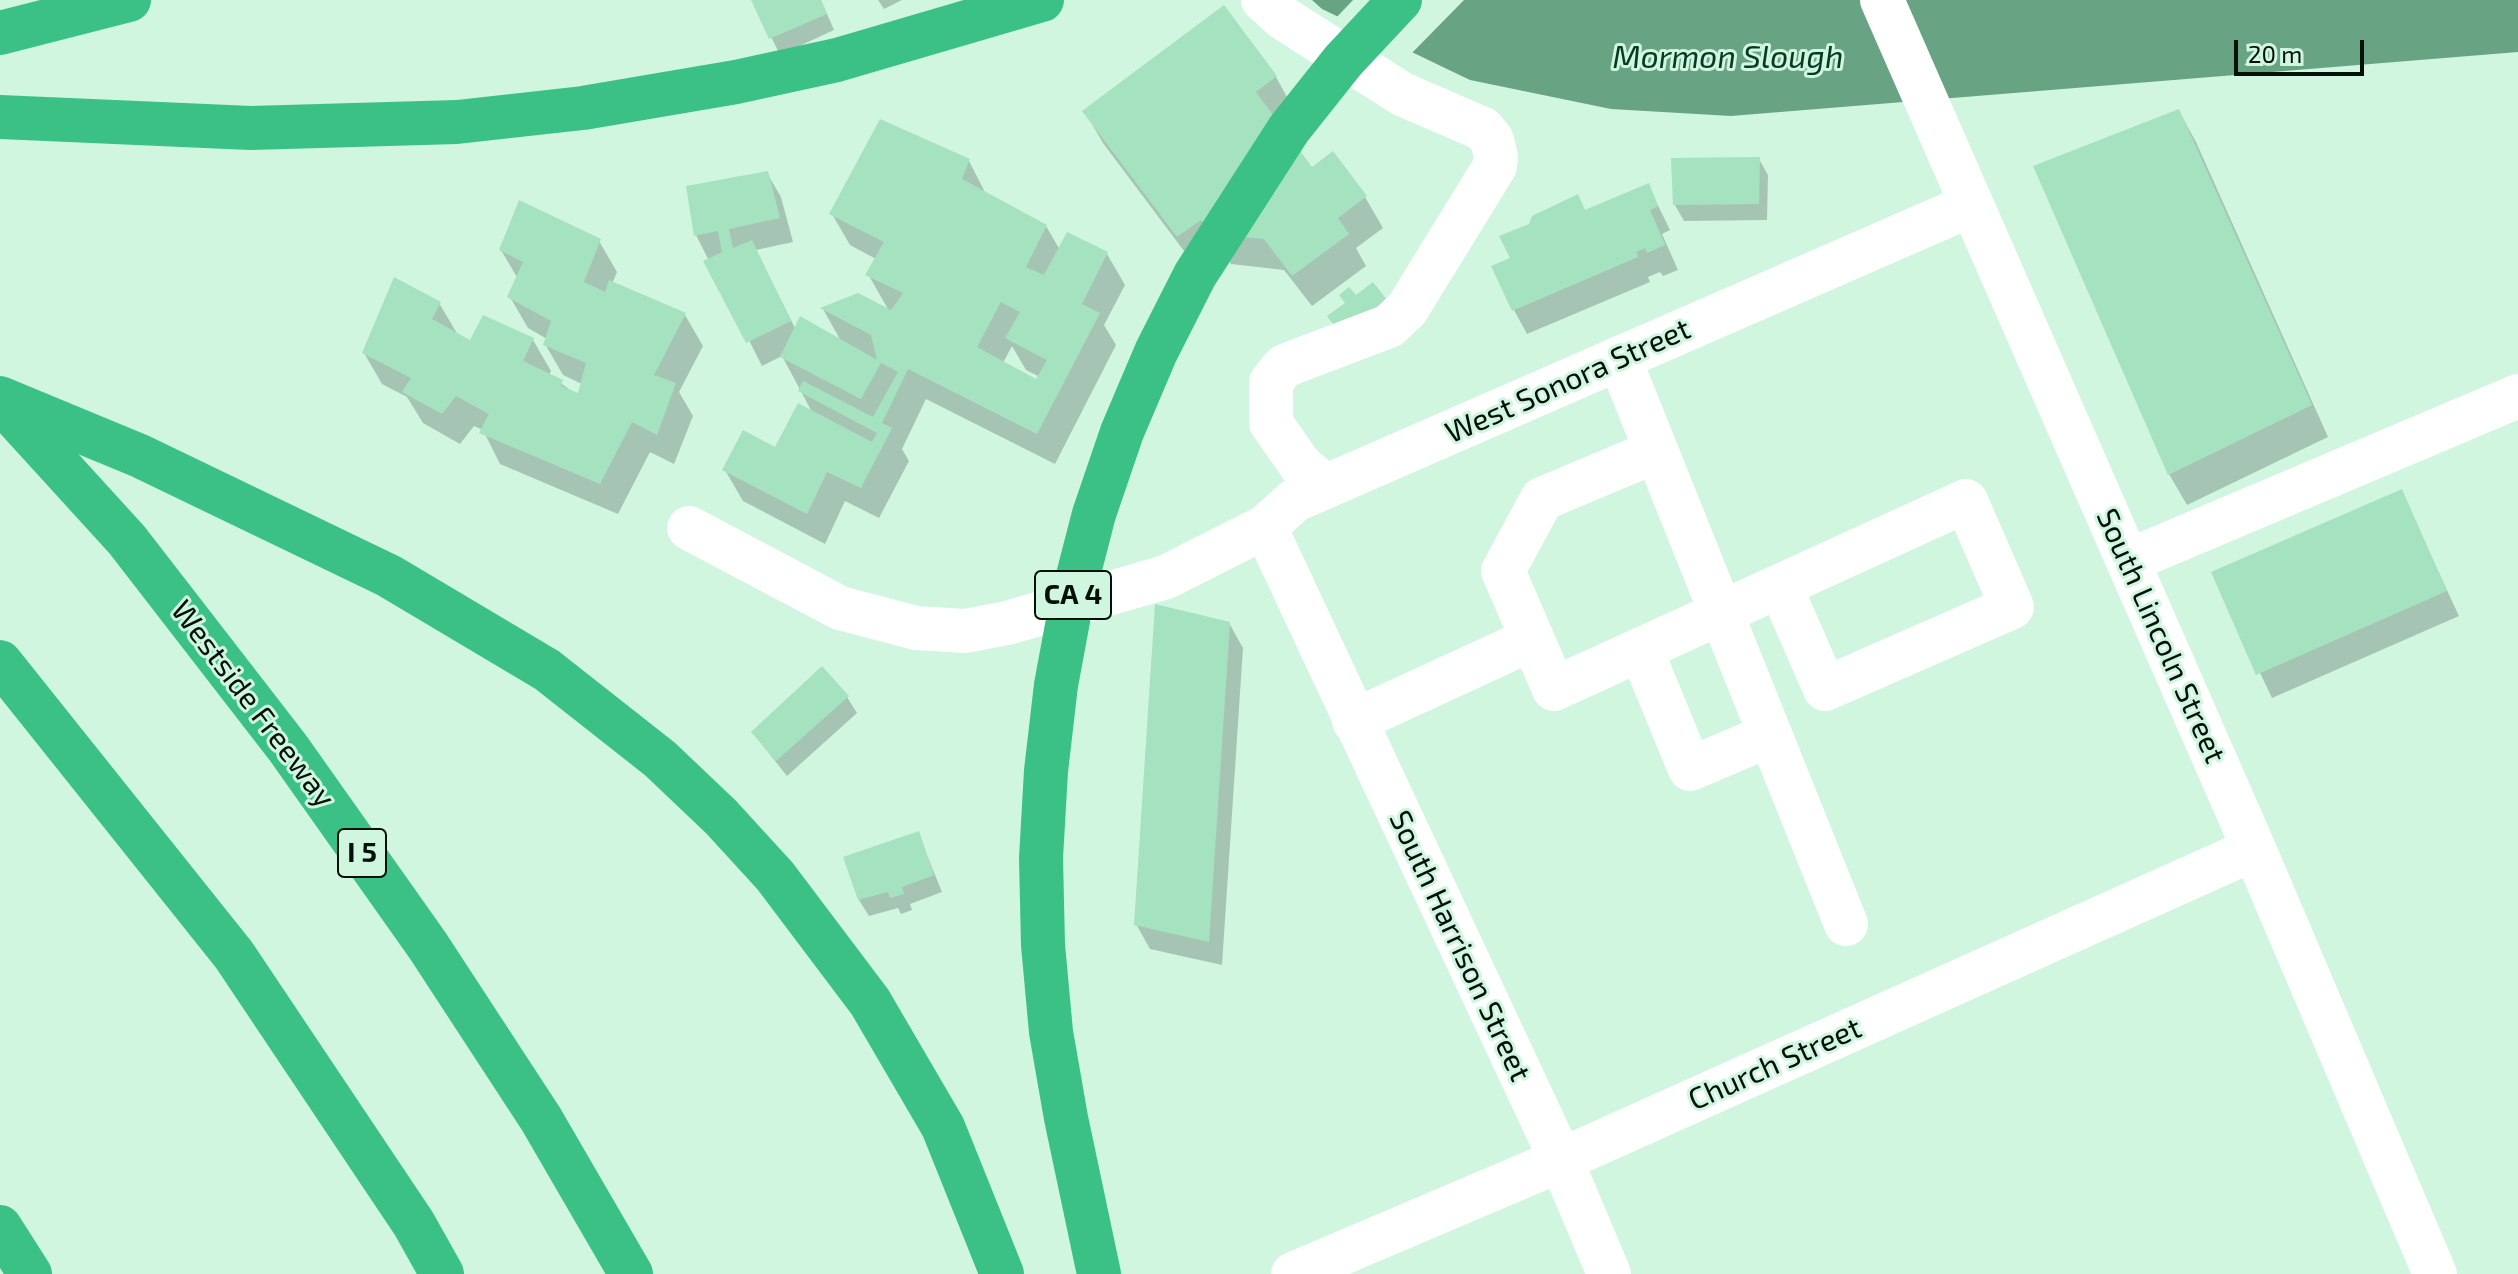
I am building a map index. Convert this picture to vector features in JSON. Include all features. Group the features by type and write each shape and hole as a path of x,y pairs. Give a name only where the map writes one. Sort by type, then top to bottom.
{"highway":[{"path":"0,33 129,0"},
{"path":"0,117 251,128 344,128 504,117 736,82 865,52 1042,0"},
{"name":"CA 4","path":"1099,1274 1051,1032 1043,945 1041,858 1046,771 1056,685 1072,599 1094,514 1122,432 1156,352 1195,275 1289,129 1343,61 1400,0"},
{"path":"0,399 140,456 389,576 547,670 660,759 721,817 775,876 870,1002 943,1127 1002,1274"},
{"name":"Westside Freeway","path":"0,399 192,621 420,934 541,1119 631,1274"},
{"path":"0,662 234,955 414,1224 442,1274"},
{"path":"0,1227 30,1274"}],"street":[{"path":"1263,0 1283,18 1402,94 1483,129 1492,140 1496,157 1495,166 1407,309 1389,326 1284,366 1271,382 1271,423 1301,466 1325,486"},
{"name":"South Lincoln Street","path":"1882,0 2254,849 2435,1274"},
{"name":"West Sonora Street","path":"689,528 840,608 916,628 965,631 1007,623 1166,577 1265,527 1295,500 1325,486 1971,205"},
{"path":"1619,358 1846,924"},
{"path":"2128,561 2518,396"},
{"path":"1656,451 1542,499 1503,571 1554,689 1966,501 2012,607 1825,689 1780,586"},
{"name":"South Harrison Street","path":"1265,527 1561,1160 1609,1274"},
{"path":"1354,721 1532,639"},
{"path":"1641,650 1690,769 1770,735"},
{"name":"Church Street","path":"1293,1274 1561,1160 2254,849"}],"water":[{"name":"Mormon Slough","path":"1312,0 2518,0 2518,52 1731,116 1611,109 1470,80 1322,9"}],"pier":[{"path":"1353,0 1464,0 1410,55 1335,19"}],"building":[{"path":"751,0 821,0 827,14 769,39"},
{"path":"1224,5 1277,76 1256,92 1312,167 1333,151 1367,196 1338,218 1349,234 1292,276 1264,239 1211,234 1201,220 1177,237 1082,111"},
{"path":"2179,109 2312,405 2168,475 2033,166"},
{"path":"880,119 970,159 962,179 1047,225 1026,267 1044,275 1067,232 1108,252 1082,304 1100,313 1037,434 908,369 882,423 892,428 861,488 827,472 807,514 722,470 743,430 775,447 798,403 872,442 877,433 798,391 803,381 873,417 898,372 881,363 861,399 780,357 800,316 877,360 871,335 820,308 858,293 891,310 903,293 865,275 884,242 829,214","holes":["1001,302 1020,312 1005,338 1047,360 1036,379 977,347"]},
{"path":"1760,157 1759,204 1673,205 1671,158"},
{"path":"768,171 780,218 729,229 733,248 752,240 791,321 746,343 703,261 722,252 718,231 694,236 686,186"},
{"path":"1649,183 1658,206 1650,210 1665,245 1647,253 1645,248 1636,252 1638,257 1512,311 1491,266 1510,258 1499,236 1529,224 1532,216 1578,194 1585,210"},
{"path":"519,200 601,239 584,282 605,292 609,280 686,313 654,375 676,383 657,435 632,422 600,484 479,433 489,414 456,396 442,414 402,392 411,378 362,353 394,277 441,302 432,319 470,340 483,315 534,338 523,361 563,380 561,386 578,393 586,363 543,345 551,321 507,297 523,262 499,250"},
{"path":"1373,282 1391,305 1345,340 1327,316 1345,303 1339,295 1349,287 1356,295"},
{"path":"2402,489 2447,591 2256,675 2211,572"},
{"path":"1155,604 1230,622 1209,942 1134,925"},
{"path":"822,666 849,696 776,761 751,732"},
{"path":"919,831 934,875 902,887 904,894 890,898 888,892 858,900 843,857"}]}
